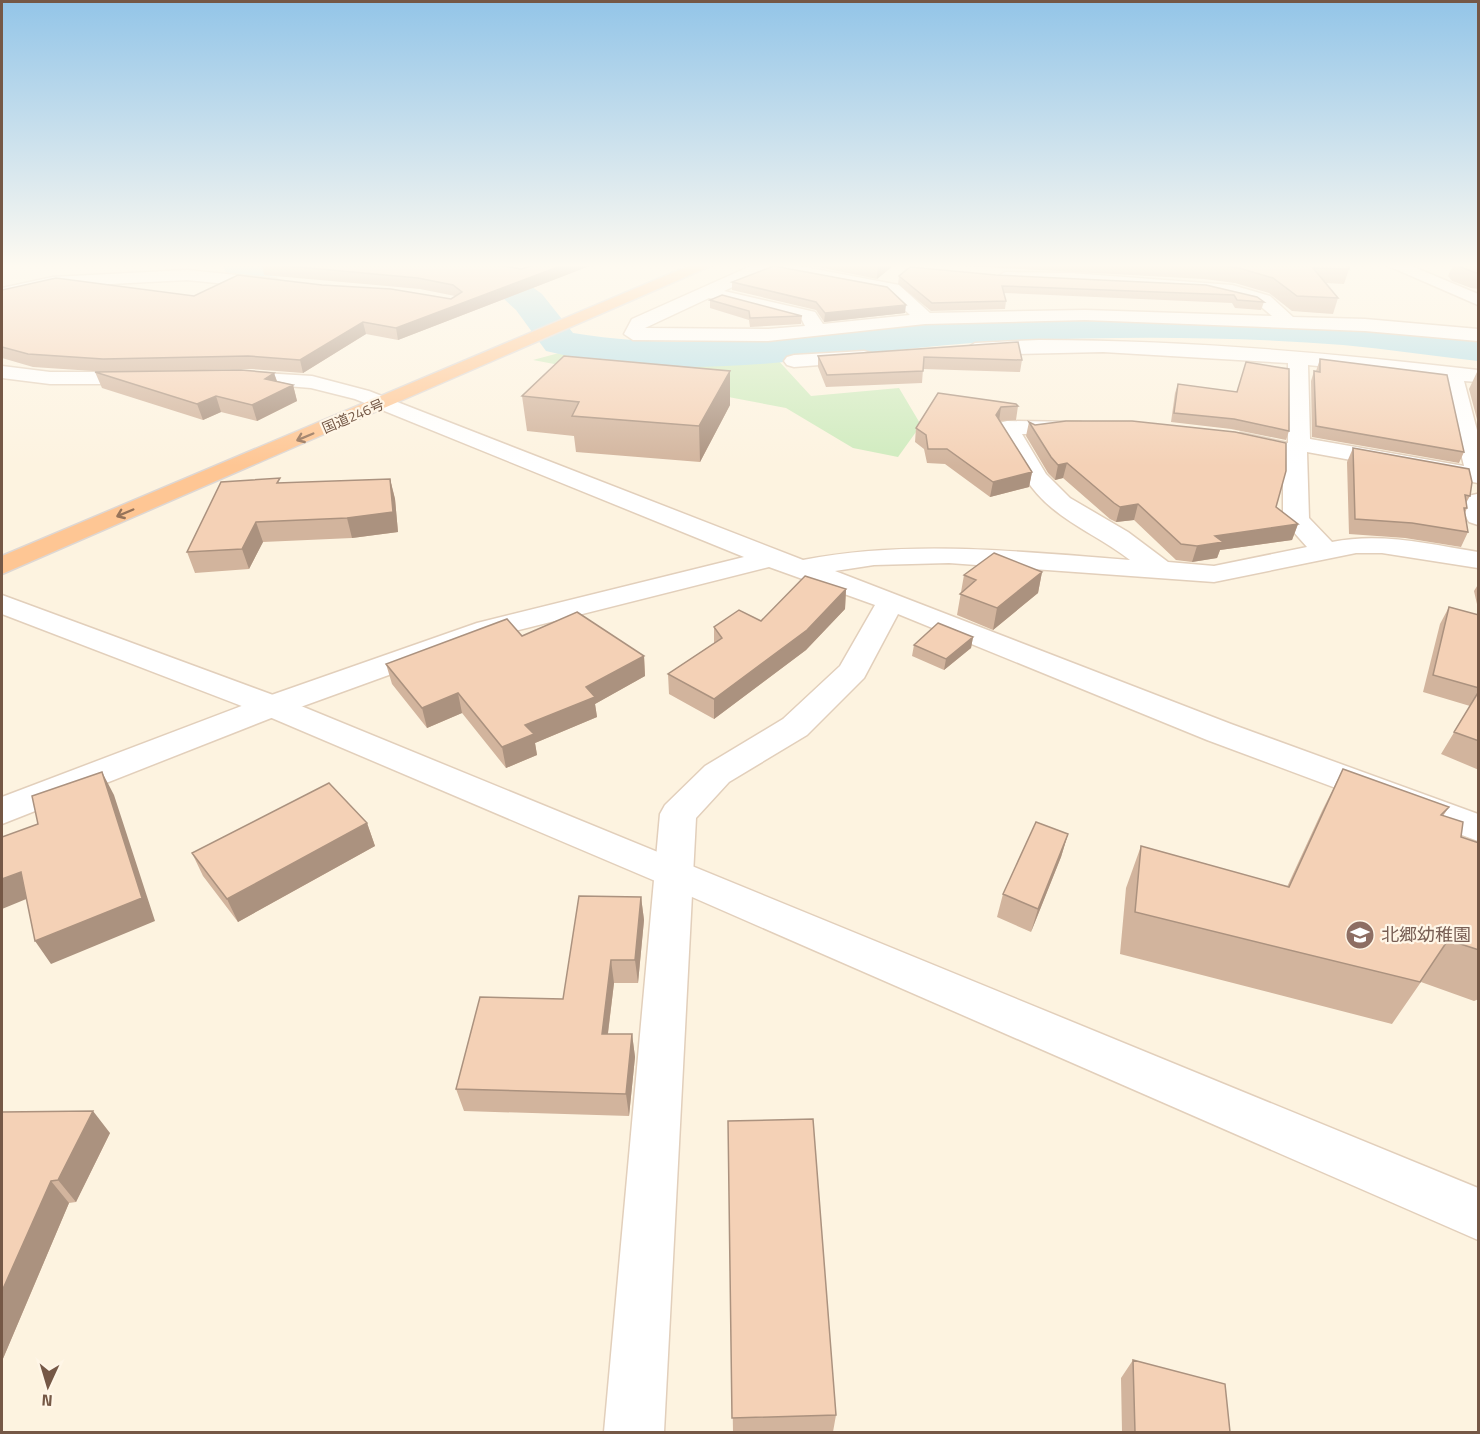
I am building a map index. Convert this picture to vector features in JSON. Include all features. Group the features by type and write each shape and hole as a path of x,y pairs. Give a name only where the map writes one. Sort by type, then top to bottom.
{"highway":[{"name":"国道246号","path":"2,566 373,399 533,332"},
{"name":"国道246号","path":"23,533 373,399"}],"street":[{"path":"634,332 633,334 756,336 797,332"},
{"path":"1434,332 1479,335"},
{"path":"960,350 1102,344 1224,350 1479,376"},
{"path":"794,361 889,355"},
{"path":"1298,358 1296,520 1325,550"},
{"path":"2,372 50,378 163,378"},
{"path":"1219,437 1478,476 1452,374"},
{"path":"209,377 312,382 373,399 771,558 891,601 1219,732 1479,828"},
{"path":"1095,427 1007,428 1036,478 1062,503 1119,538 1162,571"},
{"path":"801,568 874,557 949,555 1214,574 1356,545 1382,545 1479,560"},
{"path":"2,810 272,706 488,629 771,558"},
{"path":"634,1432 678,814 717,774 795,728 853,671 891,601"},
{"path":"2,604 272,706 674,873 1479,1214"}],"green space":[{"path":"559,353 645,365 739,364 776,358 811,396 899,388 921,425 898,457 853,448 786,408 533,360"}],"building":[{"path":"2,332 347,332 300,360 248,356 103,359 28,354 2,347"},
{"path":"1018,342 1022,360 924,357 923,371 827,375 818,356"},
{"path":"564,356 730,371 699,426 572,416 579,402 522,396"},
{"path":"1320,359 1447,375 1464,452 1316,426 1314,371 1320,372"},
{"path":"1246,362 1289,369 1289,431 1234,419 1174,413 1178,384 1237,392"},
{"path":"241,370 274,373 265,379 293,385 252,405 216,396 197,404 95,372"},
{"path":"938,393 1016,404 1018,406 1001,407 996,415 1032,472 993,482 947,449 928,449 926,435 916,428"},
{"path":"1066,421 1132,421 1235,432 1286,443 1286,471 1276,507 1298,524 1215,536 1223,542 1197,546 1181,544 1138,504 1120,507 1067,463 1058,465 1029,422 1035,425"},
{"path":"1353,448 1469,469 1472,482 1470,496 1465,495 1467,508 1464,508 1468,532 1412,523 1355,519"},
{"path":"280,478 277,483 390,479 393,512 347,518 256,522 242,549 187,552 221,482"},
{"path":"994,553 1042,572 997,608 960,594 976,580 964,575"},
{"path":"805,576 846,589 807,630 714,699 668,674 722,638 714,627 739,610 761,621"},
{"path":"1449,607 1479,615 1479,688 1433,675"},
{"path":"577,612 644,656 586,687 595,697 525,725 534,734 502,747 458,693 422,708 386,664 507,619 522,636"},
{"path":"938,623 973,637 946,659 914,645"},
{"path":"1479,691 1479,741 1454,732"},
{"path":"1343,769 1449,807 1441,815 1463,822 1461,837 1479,843 1479,950 1448,940 1420,982 1135,912 1141,846 1289,887"},
{"path":"102,772 142,898 35,941 21,872 2,879 2,837 38,824 32,796"},
{"path":"329,783 367,823 227,899 192,853"},
{"path":"1036,822 1068,834 1038,909 1003,894"},
{"path":"579,896 641,897 635,960 611,960 602,1034 632,1034 626,1094 456,1089 480,997 563,999"},
{"path":"93,1111 58,1180 51,1181 2,1291 2,1112"},
{"path":"813,1119 836,1415 732,1418 728,1121"},
{"path":"1133,1360 1225,1384 1230,1432 1135,1432"}],"waterway":[{"path":"552,332 560,343 594,349 663,354 767,351 962,332"},
{"path":"1316,332 1411,340 1478,349"}],"place":[{"name":"北郷幼稚園","path":"1360,935"}]}
